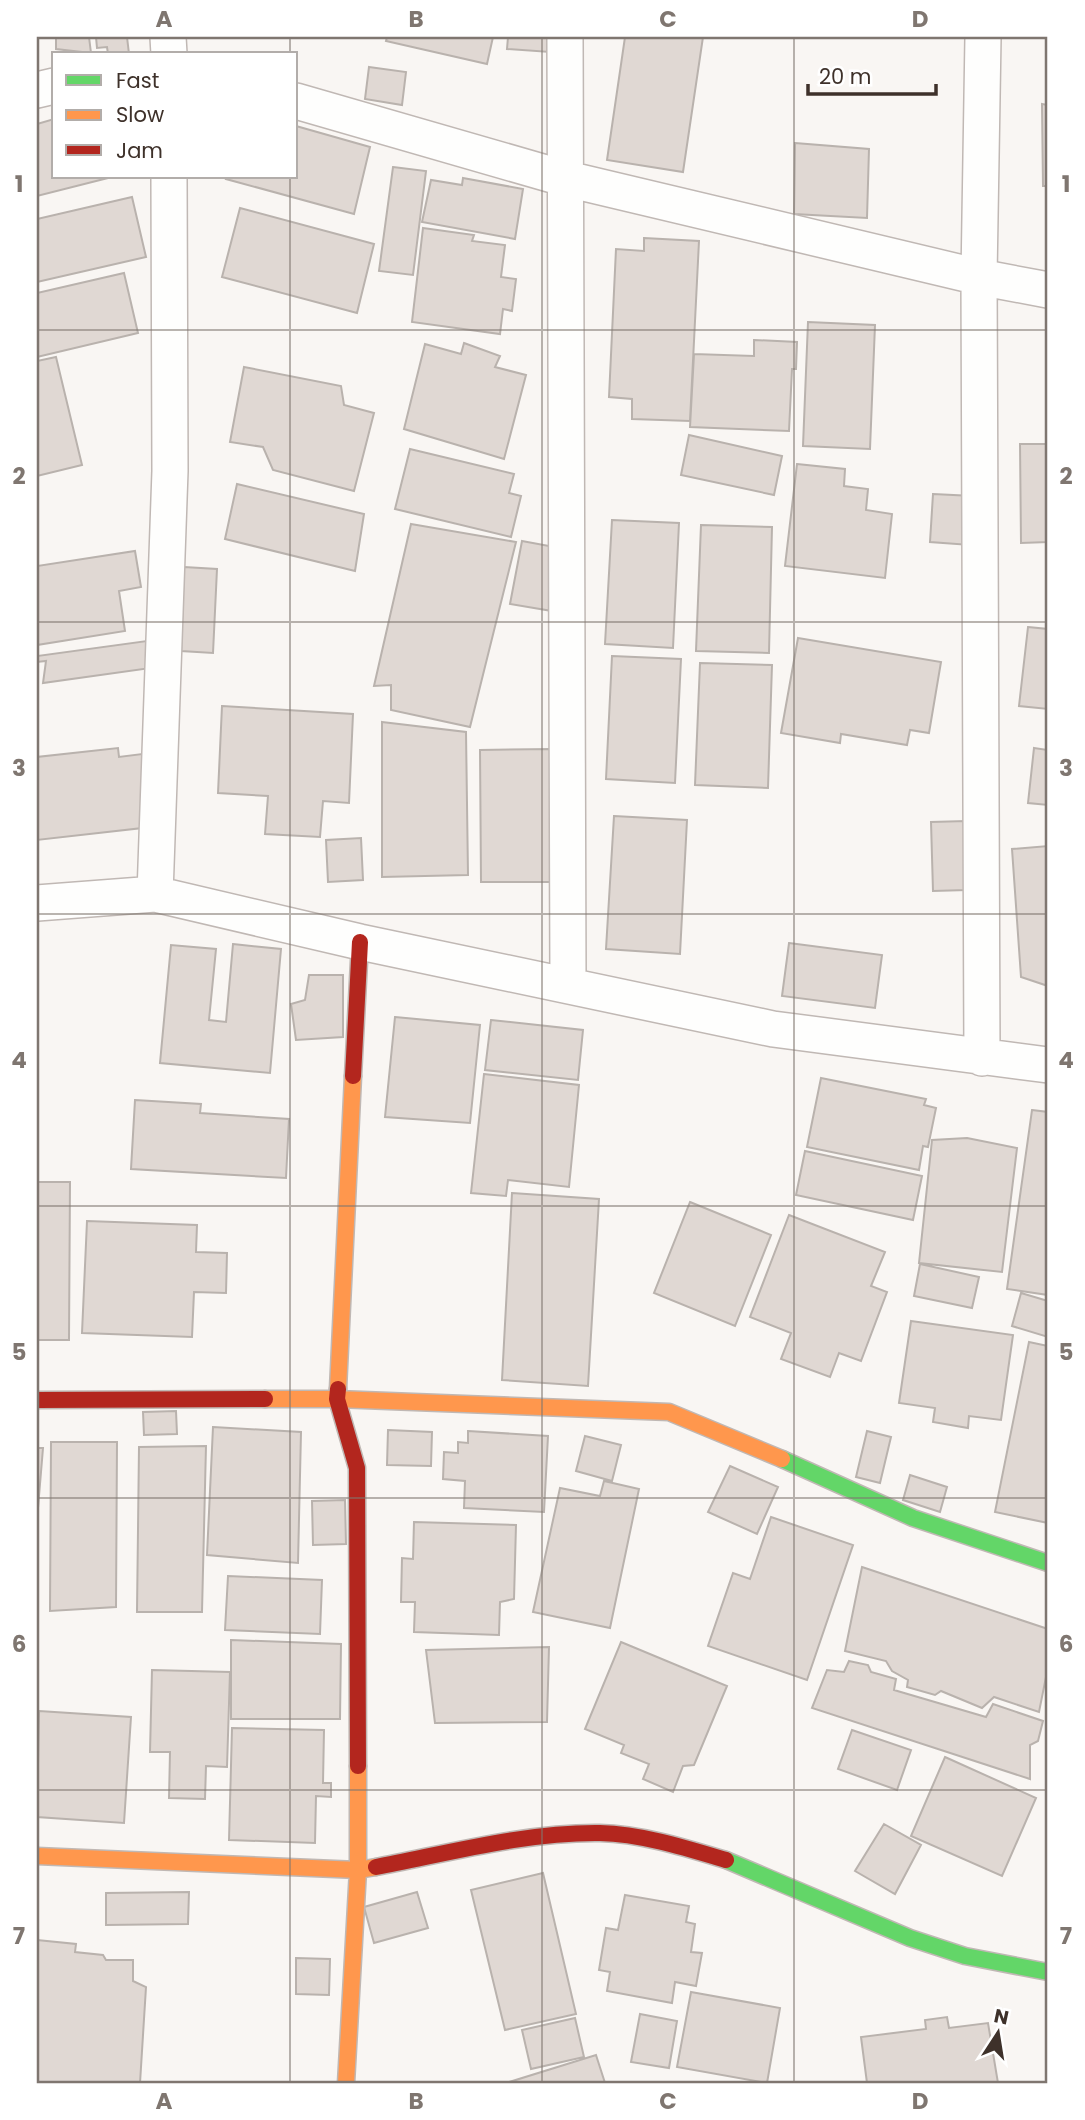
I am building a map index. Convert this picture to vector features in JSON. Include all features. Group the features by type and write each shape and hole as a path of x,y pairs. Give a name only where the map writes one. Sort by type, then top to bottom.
{"street":[{"path":"565,37 563,177 568,985"},
{"path":"982,1058 979,277 983,37"},
{"path":"298,102 563,177 979,277 1048,290"},
{"path":"155,894 170,471 169,178"},
{"path":"37,903 155,894 360,942 772,1029 1048,1065"},
{"path":"346,2083 358,1870 357,1468 337,1399 360,942"},
{"path":"37,1401 337,1399 669,1412 752,1444 834,1485 913,1518 1048,1563"},
{"path":"37,1856 358,1870 528,1839 601,1833 678,1845 746,1867 910,1938 965,1956 1048,1972"}],"building":[{"path":"56,37 89,37 91,52 56,49"},
{"path":"96,37 127,37 129,52 108,52 107,47 97,48"},
{"path":"387,37 493,37 487,64 386,41"},
{"path":"508,37 551,37 550,52 507,49"},
{"path":"625,37 703,37 683,172 607,160"},
{"path":"369,67 406,72 402,105 365,99"},
{"path":"1042,104 1048,105 1048,186 1043,186"},
{"path":"52,120 52,178 108,178 37,196 37,124"},
{"path":"298,127 370,147 354,214 226,179 298,178"},
{"path":"795,143 869,149 867,218 794,214"},
{"path":"393,167 426,171 413,275 379,271"},
{"path":"463,178 523,189 515,239 422,222 431,180 462,185"},
{"path":"132,197 146,257 37,282 37,219"},
{"path":"240,208 374,244 357,313 222,277"},
{"path":"423,228 474,235 472,241 505,245 501,277 516,279 512,311 503,309 500,334 412,322"},
{"path":"644,238 699,241 690,421 632,419 632,399 609,397 616,249 644,251"},
{"path":"124,273 138,333 37,357 37,293"},
{"path":"808,322 875,325 870,449 803,446"},
{"path":"754,340 797,342 796,369 792,369 789,431 690,427 694,354 754,356"},
{"path":"464,343 500,356 495,367 526,375 504,459 404,429 425,344 461,354"},
{"path":"56,357 82,465 37,476 37,361"},
{"path":"244,367 341,386 344,405 374,413 354,491 273,470 263,447 230,442"},
{"path":"689,435 782,456 774,495 681,475"},
{"path":"1020,444 1048,444 1048,542 1021,543"},
{"path":"410,449 514,474 509,493 521,496 511,537 395,509"},
{"path":"797,464 845,469 844,486 868,489 866,510 892,514 885,578 785,566"},
{"path":"237,484 364,514 355,571 225,539"},
{"path":"933,494 973,496 970,545 930,542"},
{"path":"612,520 679,523 673,648 605,644"},
{"path":"411,524 516,542 470,727 391,710 391,685 374,686"},
{"path":"701,525 772,527 769,653 696,651"},
{"path":"522,541 560,548 552,611 510,604"},
{"path":"135,551 141,587 119,591 125,631 37,645 37,566"},
{"path":"184,567 217,569 213,653 181,651"},
{"path":"1028,627 1048,629 1048,709 1019,706"},
{"path":"798,638 941,662 929,733 910,730 907,745 841,734 840,743 781,733"},
{"path":"154,640 158,667 43,683 46,661 37,662 37,656"},
{"path":"612,656 681,659 675,783 606,779"},
{"path":"700,663 772,665 768,788 695,785"},
{"path":"222,706 353,714 349,803 323,801 320,837 265,834 268,796 218,793"},
{"path":"382,722 466,732 468,875 382,877"},
{"path":"118,748 119,757 142,754 151,827 37,840 37,757"},
{"path":"1034,748 1048,750 1048,805 1028,803"},
{"path":"552,749 553,882 481,882 480,750"},
{"path":"614,816 687,820 680,954 606,949"},
{"path":"966,821 967,890 933,891 931,822"},
{"path":"361,838 363,880 328,882 326,840"},
{"path":"1048,846 1048,986 1021,977 1012,849"},
{"path":"789,943 882,955 875,1008 782,996"},
{"path":"233,944 281,949 270,1073 160,1063 171,945 216,949 209,1020 226,1022"},
{"path":"309,975 343,975 343,1037 296,1040 291,1004 305,1000"},
{"path":"395,1017 480,1025 470,1123 385,1117"},
{"path":"491,1020 583,1030 578,1080 485,1070"},
{"path":"484,1074 579,1085 569,1187 508,1180 506,1196 471,1193"},
{"path":"821,1078 926,1099 924,1105 936,1108 928,1147 923,1146 919,1170 807,1147"},
{"path":"135,1100 201,1104 200,1113 289,1119 286,1178 131,1169"},
{"path":"1032,1110 1048,1112 1048,1295 1007,1289"},
{"path":"967,1138 1017,1148 1002,1272 919,1263 932,1140"},
{"path":"805,1151 922,1176 913,1220 796,1195"},
{"path":"37,1182 70,1182 69,1340 37,1340"},
{"path":"512,1193 599,1199 588,1386 502,1380"},
{"path":"690,1202 771,1235 735,1326 654,1293"},
{"path":"789,1215 885,1252 871,1286 887,1292 861,1361 839,1353 830,1377 781,1359 791,1333 750,1317"},
{"path":"87,1221 197,1225 196,1252 227,1253 226,1293 194,1292 192,1337 82,1333"},
{"path":"920,1264 979,1277 972,1308 914,1296"},
{"path":"1021,1293 1048,1301 1048,1337 1012,1326"},
{"path":"911,1321 1013,1335 1001,1420 969,1416 968,1428 933,1422 935,1408 899,1403"},
{"path":"1029,1342 1048,1346 1048,1523 995,1512"},
{"path":"176,1411 177,1434 144,1435 143,1412"},
{"path":"213,1427 301,1432 298,1563 207,1555"},
{"path":"388,1430 432,1432 431,1466 387,1465"},
{"path":"468,1431 548,1436 544,1512 464,1508 465,1481 443,1479 444,1452 458,1453 458,1442 468,1443"},
{"path":"867,1431 891,1437 880,1483 856,1477"},
{"path":"585,1436 621,1445 612,1481 576,1471"},
{"path":"51,1442 117,1442 116,1607 50,1611"},
{"path":"206,1446 202,1612 137,1612 139,1447"},
{"path":"37,1448 43,1448 37,1520"},
{"path":"730,1466 778,1487 757,1534 708,1512"},
{"path":"910,1475 947,1487 940,1512 903,1500"},
{"path":"604,1481 639,1489 610,1628 533,1612 560,1488 600,1496"},
{"path":"345,1500 346,1544 313,1545 312,1501"},
{"path":"771,1517 853,1545 807,1680 708,1646 733,1573 750,1579"},
{"path":"414,1522 516,1525 514,1599 500,1602 499,1635 414,1632 415,1602 401,1602 402,1558 413,1559"},
{"path":"862,1567 1048,1629 1048,1667 1039,1712 994,1697 982,1708 941,1691 935,1695 907,1687 908,1680 892,1671 886,1661 845,1651"},
{"path":"228,1576 322,1580 320,1634 225,1630"},
{"path":"231,1640 341,1644 340,1719 231,1719"},
{"path":"621,1642 727,1686 694,1765 683,1766 673,1792 643,1779 649,1764 621,1753 624,1745 585,1729"},
{"path":"549,1647 547,1722 435,1723 426,1650"},
{"path":"849,1661 868,1665 871,1672 896,1679 894,1690 986,1717 993,1704 1043,1721 1038,1741 1030,1745 1030,1779 812,1708 827,1670 844,1672"},
{"path":"152,1670 230,1672 227,1767 206,1766 205,1799 169,1798 170,1752 150,1752"},
{"path":"39,1711 131,1717 124,1823 37,1817"},
{"path":"232,1728 324,1730 323,1783 331,1783 331,1797 316,1796 315,1843 229,1840"},
{"path":"852,1730 911,1750 897,1790 838,1769"},
{"path":"945,1757 1036,1798 1002,1876 911,1836"},
{"path":"884,1824 921,1845 895,1894 855,1871"},
{"path":"543,1873 576,2014 505,2030 471,1890"},
{"path":"189,1892 188,1924 106,1925 106,1893"},
{"path":"417,1892 428,1928 374,1943 364,1907"},
{"path":"625,1895 689,1906 686,1922 695,1924 691,1952 702,1953 696,1986 675,1982 672,2003 607,1991 610,1972 599,1970 606,1928 618,1930"},
{"path":"37,1940 76,1944 75,1952 103,1955 106,1960 133,1960 133,1981 146,1987 140,2083 37,2083"},
{"path":"296,1958 330,1959 329,1995 296,1994"},
{"path":"691,1992 780,2008 767,2083 677,2067"},
{"path":"640,2014 677,2021 669,2068 631,2062"},
{"path":"947,2017 949,2028 988,2023 998,2083 867,2083 861,2037 926,2029 925,2020"},
{"path":"575,2018 584,2057 531,2069 522,2030"},
{"path":"596,2055 605,2083 506,2083"}],"traffic: fast":[{"path":"782,1459 913,1518 1048,1563"},
{"path":"726,1860 910,1938 965,1956 1048,1972"}],"traffic: slow":[{"path":"338,1389 353,1076"},
{"path":"265,1399 337,1399 669,1412 782,1459"},
{"path":"346,2083 358,1870 358,1766"},
{"path":"37,1856 358,1870 376,1867"}],"traffic: jam":[{"path":"353,1076 360,942"},
{"path":"338,1389 337,1399 357,1468 358,1766"},
{"path":"37,1400 265,1399"},
{"path":"376,1867 516,1840 600,1833 648,1839 726,1860"}]}
